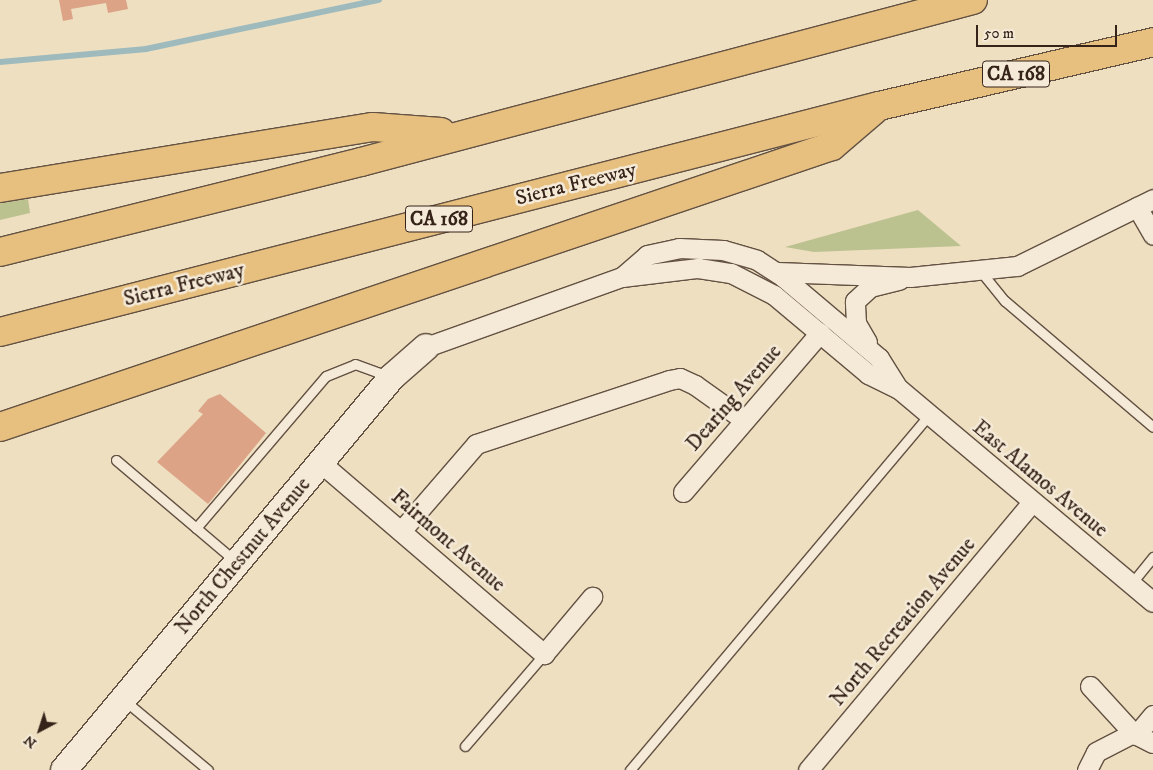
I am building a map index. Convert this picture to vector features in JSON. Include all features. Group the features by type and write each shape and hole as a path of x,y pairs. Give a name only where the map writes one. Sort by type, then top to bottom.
{"highway":[{"path":"0,252 973,0"},
{"name":"Sierra Freeway","path":"0,332 879,106 1153,42"},
{"path":"0,427 832,146 879,106"},
{"path":"0,188 373,127 460,134"}],"street":[{"path":"777,272 910,276 982,273 1033,260 1145,203 1153,234"},
{"path":"622,277 647,255 694,247 736,253 777,272 879,358"},
{"path":"426,347 622,277 698,268 731,273 774,295 868,374 899,389"},
{"path":"899,389 858,328 855,301 875,286 910,276"},
{"name":"Dearing Avenue","path":"682,492 820,333"},
{"name":"North Chestnut Avenue","path":"64,770 392,378 426,347"},
{"path":"402,530 476,444 669,380 680,378 695,385 744,420"},
{"name":"East Alamos Avenue","path":"899,389 1153,602"},
{"name":"Fairmont Avenue","path":"321,463 402,530 544,654"},
{"name":"North Recreation Avenue","path":"808,770 1032,502"},
{"path":"544,654 592,597"},
{"path":"1090,686 1141,737"},
{"path":"1087,770 1096,752 1141,737 1153,715"}],"lane":[{"path":"982,273 1005,301 1153,427"},
{"path":"196,528 326,376 355,364 392,378"},
{"path":"630,770 929,415"},
{"path":"116,460 237,563"},
{"path":"1130,584 1153,557"},
{"path":"465,746 544,654"},
{"path":"123,700 208,770"}],"green space":[{"path":"28,199 30,213 0,220 0,203"},
{"path":"918,210 961,246 814,252 785,247"}],"building":[{"path":"59,0 126,0 128,9 108,13 106,3 71,9 73,19 63,21"},
{"path":"220,394 266,433 208,504 157,462 203,414 198,411 208,399"}],"waterway":[{"path":"0,62 146,49 379,0"}]}
